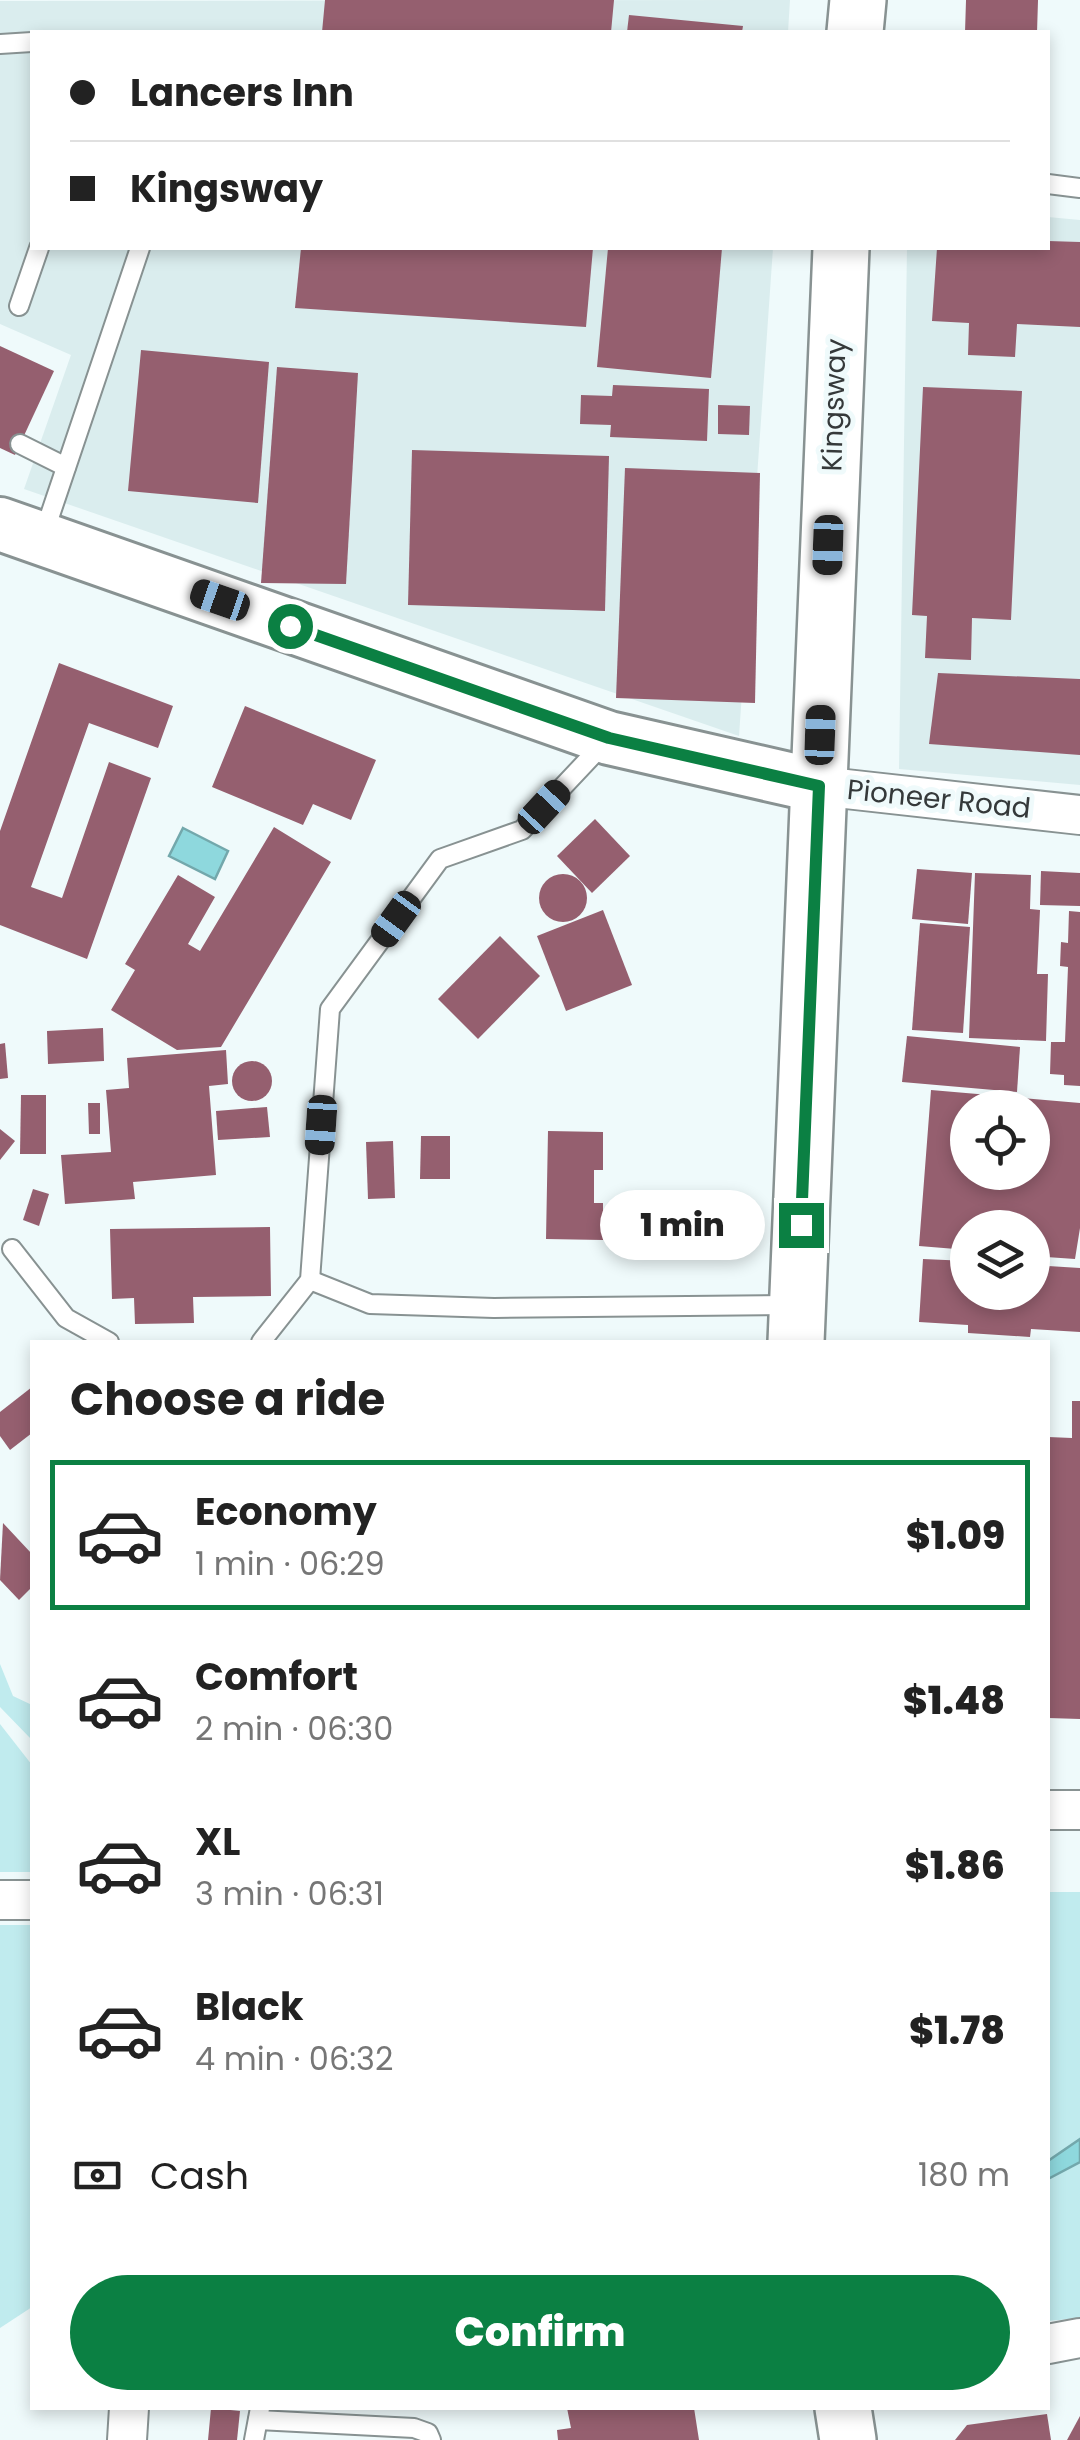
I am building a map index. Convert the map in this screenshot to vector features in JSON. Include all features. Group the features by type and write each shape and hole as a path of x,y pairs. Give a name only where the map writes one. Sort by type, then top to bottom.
{"main road":[{"path":"855,30 858,0"},
{"name":"Kingsway","path":"797,1324 841,250"},
{"name":"Pioneer Road","path":"21,531 609,738 819,786"},
{"path":"842,2410 848,2440"}],"street":[{"name":"Pioneer Road","path":"819,786 1080,816"},
{"path":"1050,1810 1080,1810"},
{"path":"0,1900 30,1900"},
{"path":"1050,2344 1080,2338"},
{"path":"126,2440 129,2410"}],"lane":[{"path":"0,44 30,42"},
{"path":"1050,184 1080,188"},
{"path":"19,306 38,250"},
{"path":"21,531 66,467 139,250"},
{"path":"20,444 66,467"},
{"path":"262,1340 310,1280 330,1009 440,859 522,830 609,738"},
{"path":"12,1249 66,1318 106,1340"},
{"path":"310,1280 370,1304 797,1324"},
{"path":"254,2440 259,2414 414,2428 428,2433 431,2440"}],"shaded area":[{"path":"790,0 788,30 30,30 30,250 773,250 739,736 24,489 71,355 0,324 0,1"},
{"path":"1050,217 1080,220 1080,785 899,769 907,250 1050,250"},
{"path":"183,828 228,851 215,879 169,856"},
{"path":"0,1664 13,1696 30,1704 30,1738 0,1707"},
{"path":"0,1724 30,1762 30,1872 0,1872"},
{"path":"1050,1892 1080,1892 1080,2318 1050,2321"},
{"path":"0,1925 30,1925 30,2308 0,2328"},
{"path":"1080,2139 1080,2162 1050,2178 1050,2160"}],"building":[{"path":"325,0 614,0 611,30 322,30"},
{"path":"966,0 1038,0 1037,30 965,30"},
{"path":"629,15 743,26 742,30 627,30"},
{"path":"1050,241 1080,242 1080,327 1017,324 1015,357 968,355 969,323 932,321 937,250 1050,250"},
{"path":"301,250 593,250 586,327 295,308"},
{"path":"608,250 722,250 711,378 597,367"},
{"path":"0,346 54,371 15,455 0,448"},
{"path":"141,350 269,362 258,503 128,491"},
{"path":"277,367 358,373 346,584 261,583"},
{"path":"613,385 709,389 707,441 610,437 611,425 580,424 581,395 612,396"},
{"path":"923,387 1022,391 1011,620 972,618 971,660 925,658 927,616 912,615"},
{"path":"718,405 750,406 749,435 718,434"},
{"path":"412,450 609,456 605,611 408,605"},
{"path":"625,468 760,473 755,703 616,698"},
{"path":"59,663 173,706 158,748 89,723 31,887 62,898 109,762 151,778 87,959 0,925 0,831"},
{"path":"938,673 1080,679 1080,755 929,744"},
{"path":"245,706 376,760 351,820 313,804 303,825 212,787"},
{"path":"595,819 630,856 592,893 557,856"},
{"path":"274,827 331,862 221,1047 177,1050 111,1010 135,970 125,964 178,875 215,897 188,944 200,951"},
{"path":"917,869 972,873 968,924 912,919"},
{"path":"1041,871 1080,873 1080,906 1040,905"},
{"path":"975,873 1031,875 1030,909 1040,910 1037,974 1048,974 1046,1041 969,1038"},
{"path":"563,874 580,881 587,898 580,915 563,922 546,915 539,898 546,881"},
{"path":"603,910 632,985 566,1011 537,936"},
{"path":"1069,911 1080,912 1080,1086 1064,1085 1064,1075 1050,1074 1051,1042 1065,1042 1068,967 1060,966 1061,942 1068,943"},
{"path":"920,923 970,927 963,1033 912,1030"},
{"path":"500,936 540,976 478,1039 438,999"},
{"path":"103,1028 104,1061 48,1064 47,1031"},
{"path":"907,1036 1020,1047 1017,1090 902,1082"},
{"path":"5,1043 8,1078 0,1079 0,1044"},
{"path":"226,1050 228,1084 209,1086 216,1175 133,1182 135,1199 65,1204 61,1155 111,1152 106,1090 129,1088 127,1058"},
{"path":"252,1061 266,1067 272,1081 266,1095 252,1101 238,1095 232,1081 238,1067"},
{"path":"931,1090 950,1092 950,1190 1050,1190 1050,1100 1080,1103 1080,1228 1075,1259 1050,1257 1050,1210 950,1210 950,1249 919,1246"},
{"path":"21,1095 46,1095 46,1154 20,1154"},
{"path":"88,1103 100,1103 100,1134 89,1134"},
{"path":"267,1107 270,1137 218,1140 216,1111"},
{"path":"0,1129 15,1141 0,1160"},
{"path":"548,1131 603,1132 603,1170 594,1170 594,1203 603,1203 603,1240 546,1239"},
{"path":"421,1136 450,1136 450,1179 420,1179"},
{"path":"393,1141 395,1198 368,1199 366,1142"},
{"path":"33,1189 49,1194 39,1226 23,1220"},
{"path":"270,1227 271,1296 193,1297 194,1323 135,1324 134,1298 112,1299 110,1229"},
{"path":"923,1259 950,1260 950,1310 1050,1310 1050,1266 1080,1268 1080,1332 1031,1329 1030,1337 968,1333 968,1325 919,1322"},
{"path":"30,1389 30,1435 10,1450 0,1436 0,1412"},
{"path":"1072,1401 1080,1401 1080,1719 1050,1718 1050,1437 1072,1438"},
{"path":"3,1523 30,1552 30,1589 19,1600 0,1580"},
{"path":"211,2410 240,2411 237,2440 208,2440"},
{"path":"567,2410 694,2410 699,2440 558,2440 557,2430 571,2428"},
{"path":"1047,2414 1051,2440 955,2440 967,2425"},
{"path":"1080,2416 1080,2440 1067,2440"}],"route":[{"path":"290,626 609,738 819,786 801,1225"}]}
